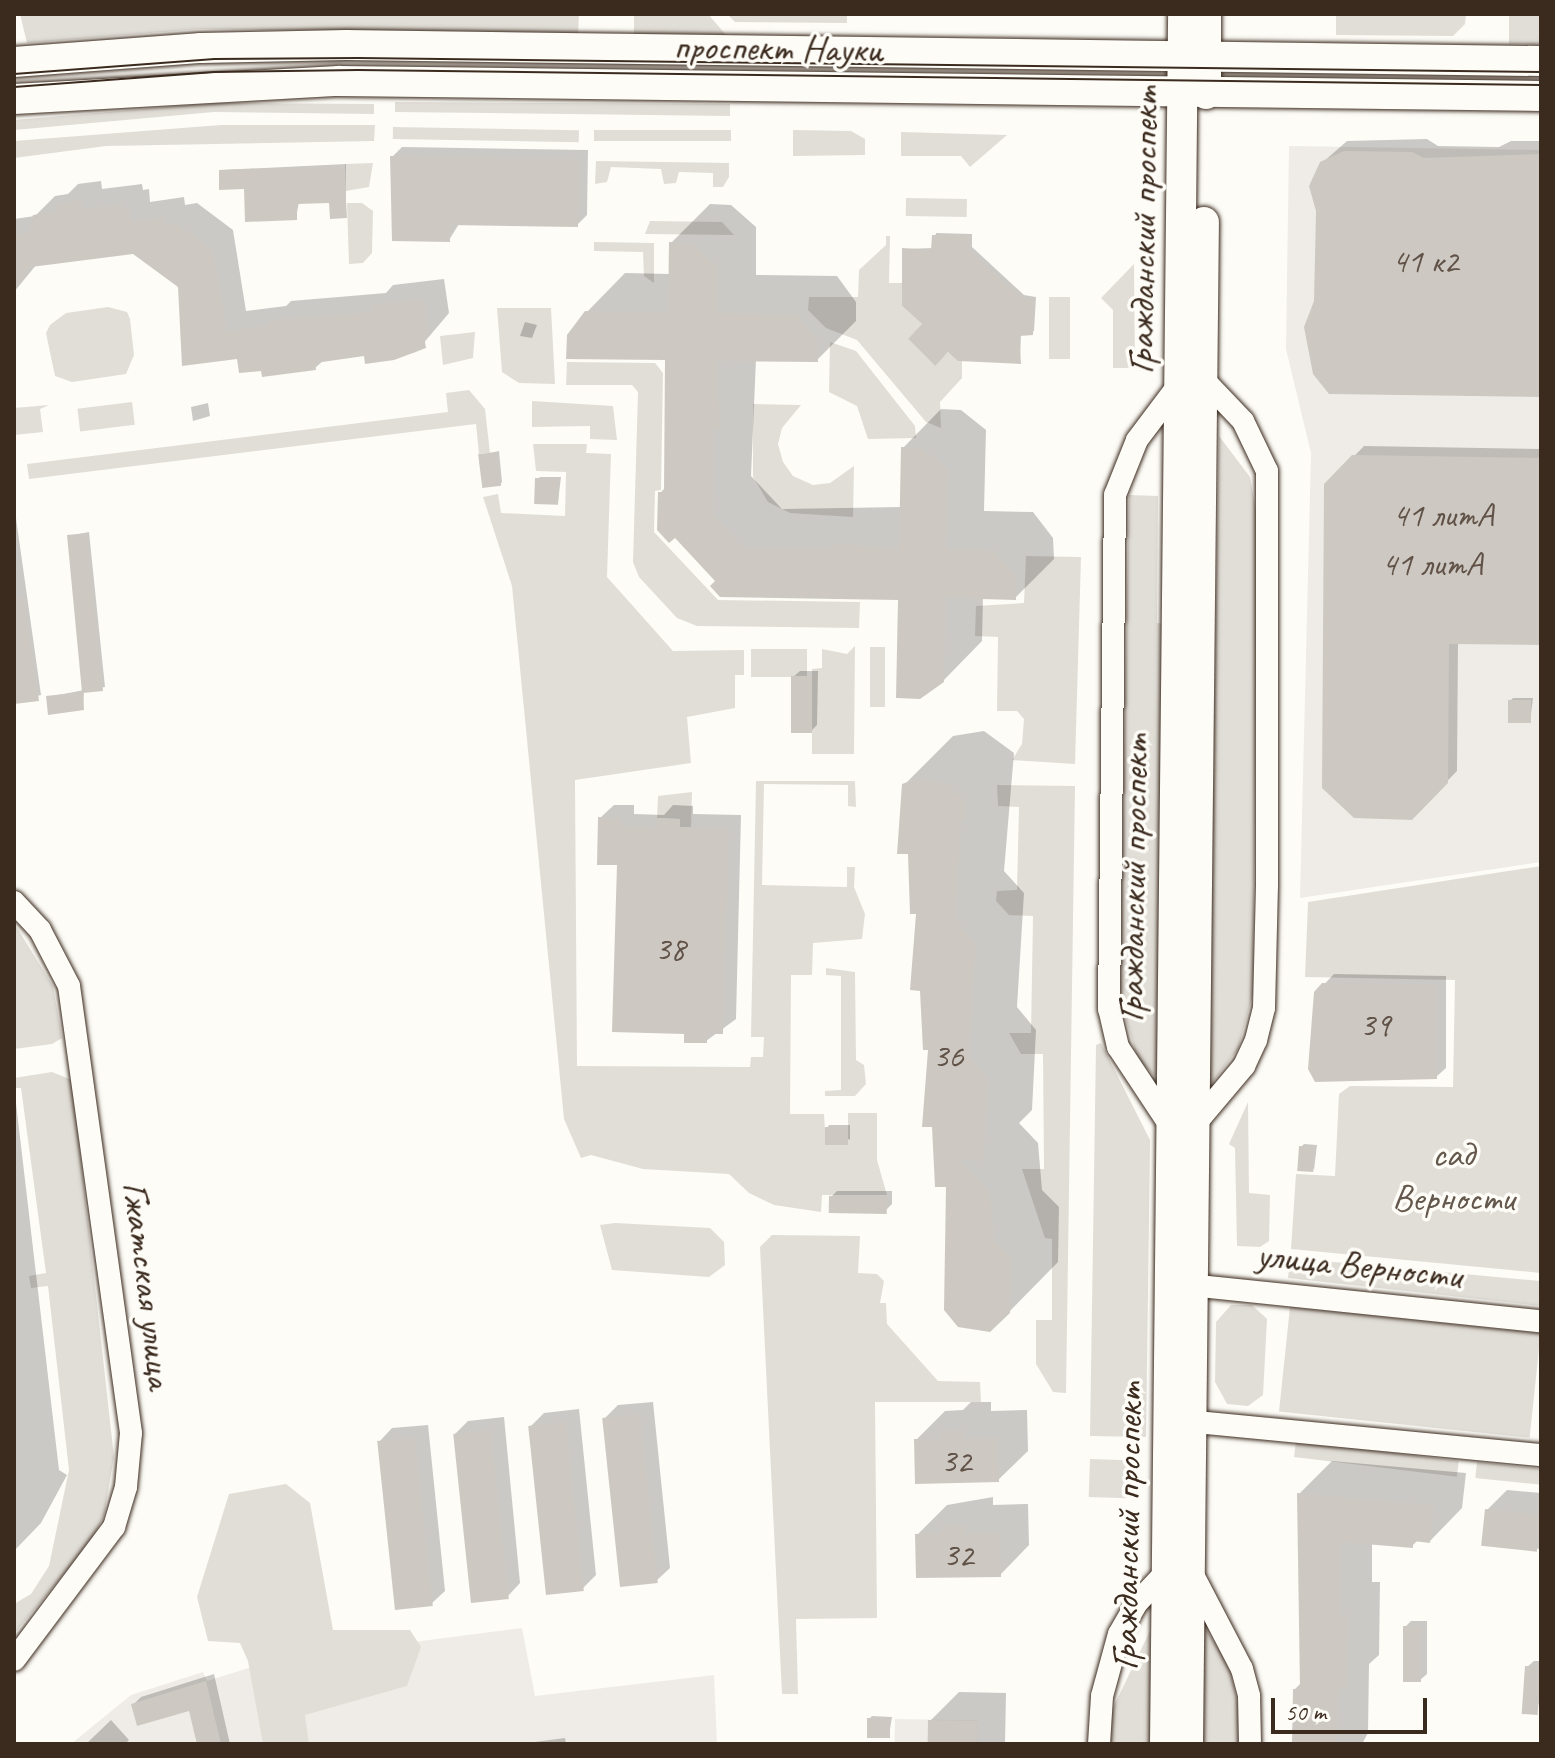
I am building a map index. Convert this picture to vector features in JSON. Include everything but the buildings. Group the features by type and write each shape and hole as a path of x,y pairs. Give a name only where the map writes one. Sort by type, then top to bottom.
{"main road":[{"name":"Гражданский проспект","path":"1183,14 1196,57"},
{"name":"Гражданский проспект","path":"1188,1744 1179,1571 1183,1124 1196,57 1206,14"},
{"name":"проспект Науки","path":"14,62 201,48 346,45 1541,61"},
{"name":"проспект Науки","path":"14,99 339,81 1541,96"},
{"name":"Гражданский проспект","path":"1165,1744 1179,1571"}],"street":[{"path":"1192,380 1243,421 1267,471 1267,885 1264,1008 1256,1040 1244,1066 1183,1124 1118,1047 1109,1009 1114,531 1115,495 1123,467 1137,440 1192,380"},
{"name":"Гжатская улица","path":"14,902 40,930 69,986 131,1433 126,1487 114,1527 14,1660"},
{"name":"улица Верности","path":"1182,1284 1541,1321"},
{"path":"1181,1420 1541,1455"},
{"path":"1099,1744 1102,1696 1119,1634 1136,1604 1179,1571 1242,1669 1249,1696 1250,1744"}],"shaded area":[{"path":"1289,146 1541,150 1541,862 1300,898 1311,453 1286,349"},
{"path":"522,1628 535,1696 714,1675 717,1744 71,1744 131,1695 203,1672 207,1681 275,1660"},
{"path":"895,1719 978,1720 978,1744 895,1744"}],"green space":[{"path":"20,14 579,14 578,34 200,29 27,43"},
{"path":"634,14 708,14 726,35 634,34"},
{"path":"727,14 847,14 847,23 735,22"},
{"path":"1336,14 1466,14 1465,24 1453,36 1336,35"},
{"path":"1509,14 1541,14 1541,44 1509,44"},
{"path":"395,102 730,104 730,116 395,112"},
{"path":"215,103 374,104 374,114 214,112 14,130 14,120"},
{"path":"221,125 375,125 374,141 106,146 14,158 14,141"},
{"path":"393,127 579,130 579,142 393,139"},
{"path":"594,130 731,130 731,141 594,141"},
{"path":"793,130 851,131 865,139 865,155 793,156"},
{"path":"901,132 1007,135 970,167 961,156 901,156"},
{"path":"596,161 729,163 729,177 723,187 713,187 713,173 679,172 676,183 664,184 661,169 611,167 607,182 595,184"},
{"path":"373,163 369,187 346,191 345,164"},
{"path":"906,198 967,199 967,217 906,216"},
{"path":"347,203 362,203 373,211 372,253 363,263 349,264"},
{"path":"650,221 722,222 734,235 645,234"},
{"path":"886,236 890,236 889,283 902,283 902,306 922,324 909,340 934,365 948,352 962,361 962,378 940,402 941,428 926,422 857,340 826,328 808,310 809,297 858,297 859,270 886,245"},
{"path":"594,242 654,243 654,283 644,276 643,252 594,251"},
{"path":"1134,264 1135,368 1113,368 1113,310 1101,298"},
{"path":"1049,297 1070,297 1070,359 1049,359"},
{"path":"108,307 127,312 130,319 134,355 126,374 72,382 55,376 46,333 50,325 66,313"},
{"path":"497,308 551,308 555,384 519,383 502,372"},
{"path":"475,332 473,358 443,365 440,336"},
{"path":"830,342 856,351 915,426 916,438 868,439 857,406 829,392"},
{"path":"567,362 655,363 663,373 661,490 655,491 654,532 718,600 860,602 859,628 697,626 677,618 639,577 633,562 638,392 632,385 566,385"},
{"path":"469,390 485,409 490,453 479,454 476,424 29,479 27,464 448,412 446,393"},
{"path":"532,401 613,406 617,440 590,439 590,426 532,427"},
{"path":"132,402 135,425 80,432 77,409"},
{"path":"753,404 801,405 782,428 778,444 783,462 793,476 813,485 830,483 854,466 853,517 790,513 768,502 753,477"},
{"path":"49,405 40,409 43,432 14,435 14,408"},
{"path":"1219,436 1250,477 1257,516 1253,994 1238,1049 1212,1083 1208,1081"},
{"path":"533,444 587,444 586,453 611,454 607,577 673,651 744,650 744,675 735,675 735,708 687,717 691,763 575,780 577,1066 750,1067 751,1057 763,1057 764,1037 751,1037 756,781 855,781 856,807 848,806 848,785 764,784 762,885 847,887 847,867 855,867 854,887 865,914 862,939 813,943 812,975 791,975 790,1114 824,1114 826,1145 848,1144 848,1113 877,1113 877,1160 887,1195 822,1195 821,1212 774,1205 749,1193 729,1174 643,1169 591,1155 581,1158 564,1119 512,586 483,497 498,494 501,513 565,516 566,472 536,471"},
{"path":"1129,495 1158,496 1157,623 1167,624 1161,1072 1155,1076 1138,1060 1120,1000"},
{"path":"1026,556 1081,557 1075,764 1012,760 1022,744 1024,719 1017,711 997,711 998,637 975,636 976,606 1024,603"},
{"path":"855,646 854,754 812,754 812,669 822,668 822,649 847,654"},
{"path":"870,647 885,647 885,707 870,707"},
{"path":"751,649 807,649 807,677 751,677"},
{"path":"997,785 1075,786 1066,1393 1053,1392 1036,1364 1036,1320 1052,1320 1052,1239 1045,1238 1022,1169 1044,1169 1043,1054 1021,1054 1009,1033 1031,1033 1033,916 1009,915 996,901 997,891 1017,890 1019,807 998,806"},
{"path":"692,792 691,827 680,827 680,819 657,818 658,796"},
{"name":"сад Верности","path":"1541,866 1541,1273 1291,1249 1296,1174 1335,1176 1339,1094 1350,1086 1453,1087 1455,980 1305,977 1308,902"},
{"path":"14,923 53,986 62,1038 52,1044 14,1049"},
{"path":"826,968 855,972 856,1060 864,1065 866,1084 855,1096 825,1096 825,1091 841,1090 841,976 826,975"},
{"path":"1101,1043 1150,1140 1146,1437 1090,1436 1096,1045"},
{"path":"52,1072 72,1080 114,1457 104,1515 92,1540 14,1634 14,1604 31,1594 49,1566 69,1470 48,1286 31,1288 29,1276 46,1273 21,1088 14,1088 14,1078"},
{"path":"1248,1102 1249,1193 1270,1195 1269,1241 1260,1247 1237,1246 1235,1148 1229,1144"},
{"path":"615,1223 710,1228 724,1242 725,1265 709,1277 612,1270 600,1225"},
{"path":"772,1235 860,1236 858,1273 877,1274 884,1281 880,1303 886,1303 887,1324 938,1381 980,1382 981,1402 875,1402 877,1618 796,1619 798,1694 782,1694 760,1247"},
{"path":"1290,1258 1541,1281 1541,1306 1288,1278"},
{"path":"1231,1305 1252,1305 1267,1319 1263,1395 1248,1406 1227,1404 1215,1382 1216,1322"},
{"path":"1290,1307 1541,1333 1530,1438 1279,1411"},
{"path":"1296,1441 1459,1461 1457,1477 1294,1457"},
{"path":"1090,1459 1128,1460 1127,1498 1089,1497"},
{"path":"1477,1462 1541,1469 1539,1485 1475,1478"},
{"path":"286,1484 310,1503 333,1630 410,1630 421,1647 407,1686 305,1715 309,1744 263,1744 248,1661 240,1643 208,1641 197,1597 229,1494"},
{"path":"1205,1628 1229,1665 1240,1714 1240,1744 1198,1744"},
{"path":"1150,1631 1153,1744 1110,1744 1111,1712"}],"tram line":[{"path":"14,74 214,59 358,58 1541,72"},
{"path":"14,87 214,72 358,70 1541,85"}]}
